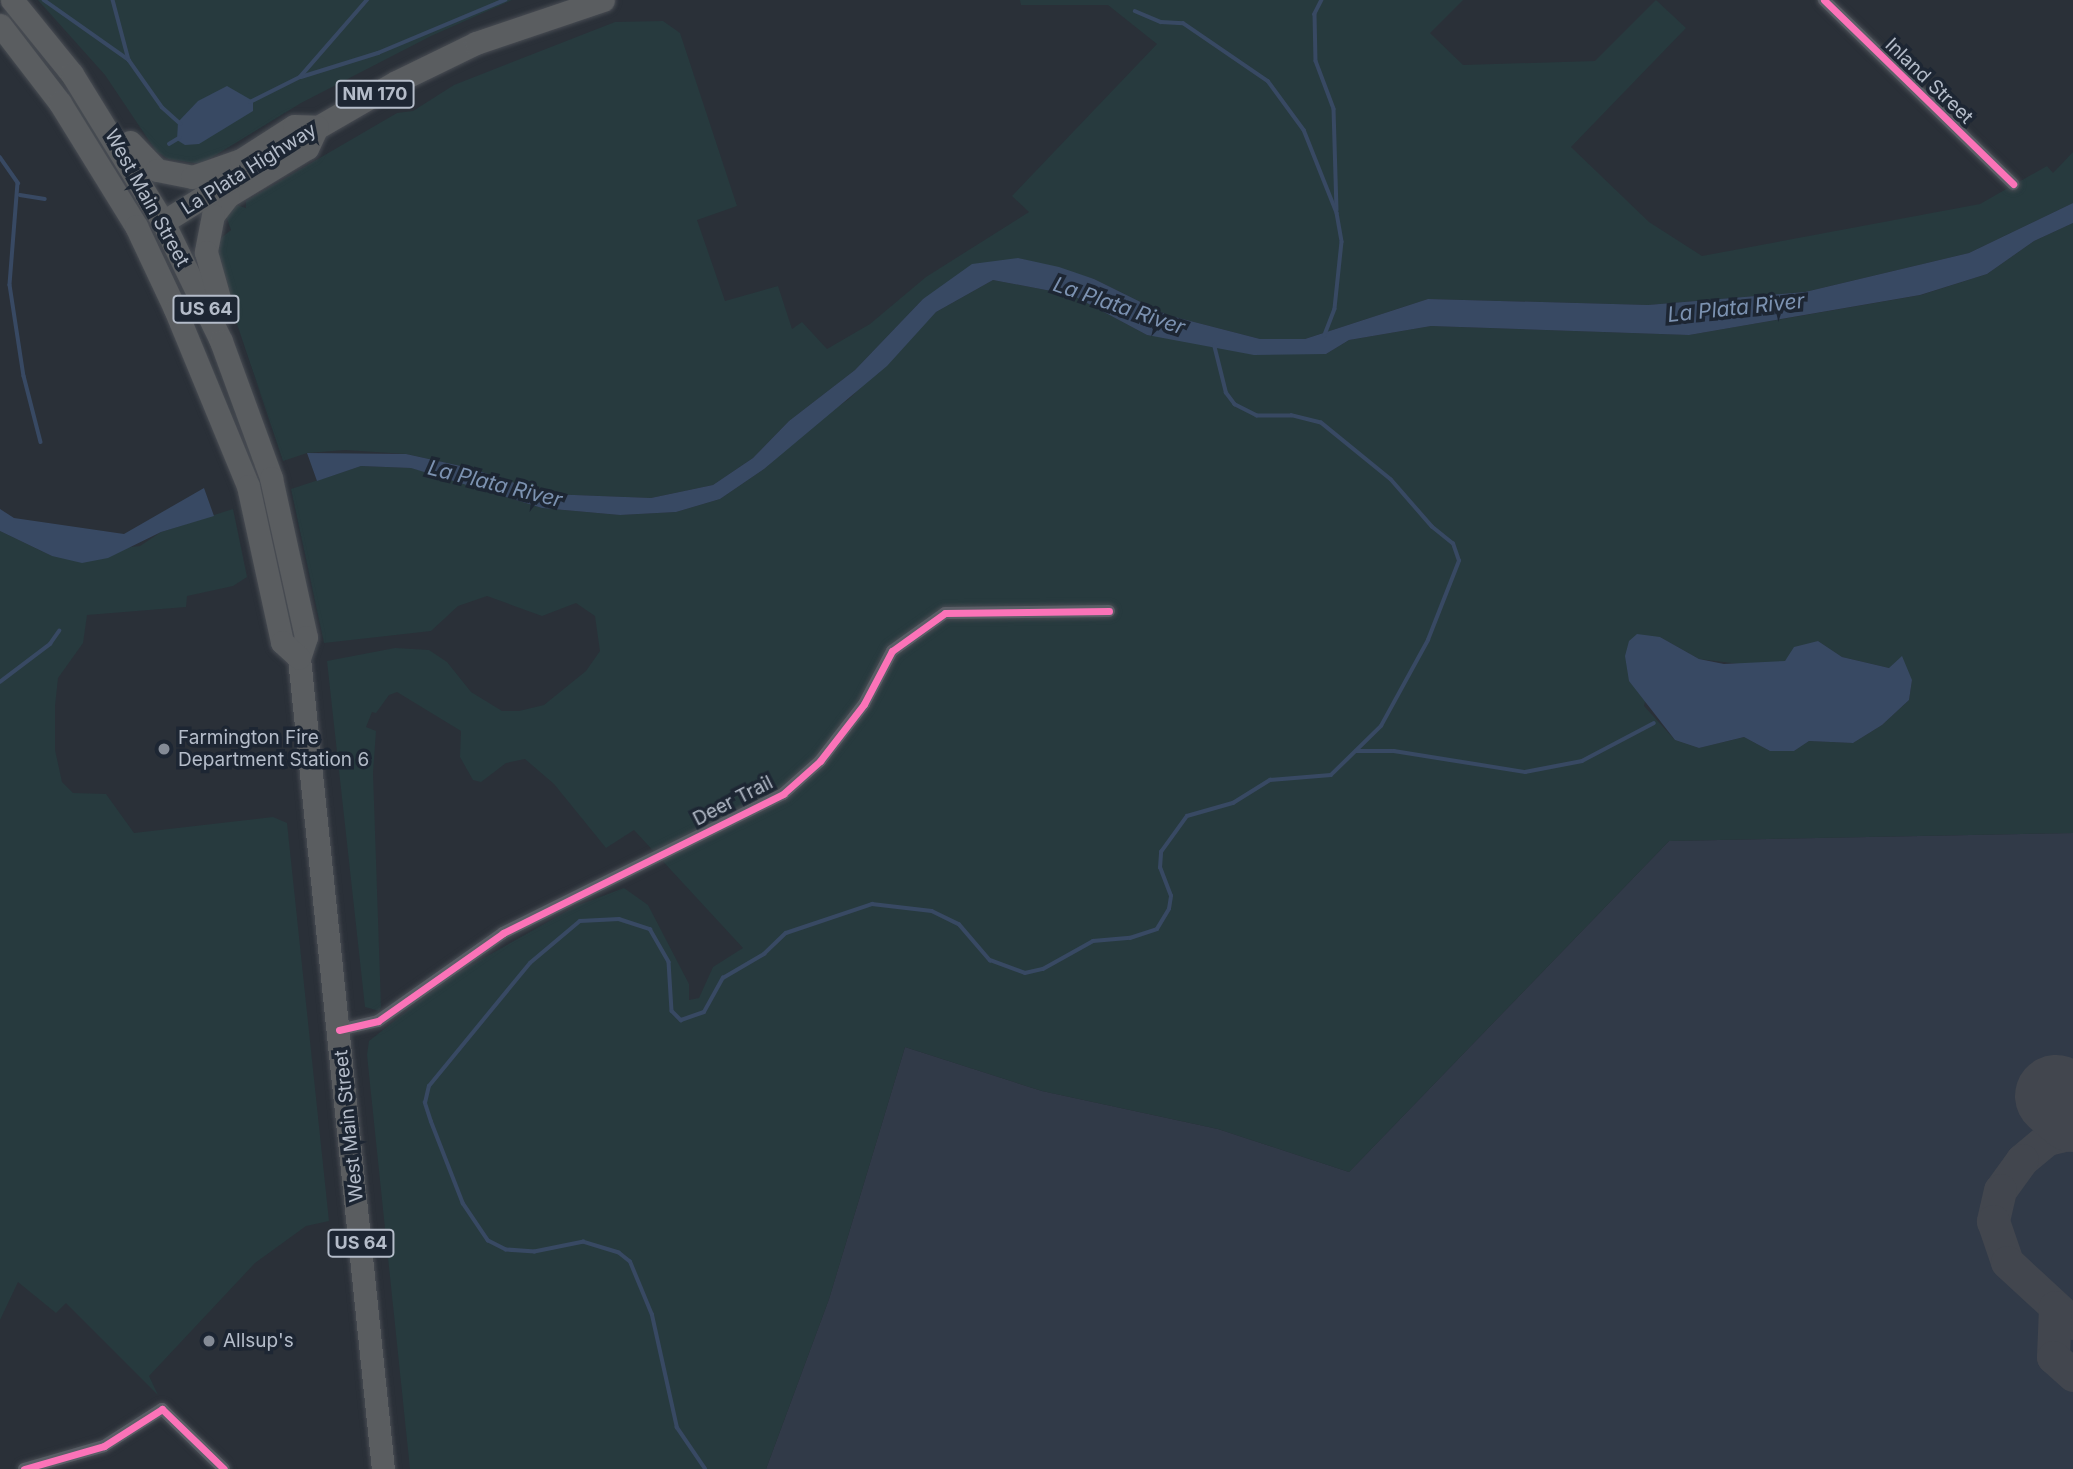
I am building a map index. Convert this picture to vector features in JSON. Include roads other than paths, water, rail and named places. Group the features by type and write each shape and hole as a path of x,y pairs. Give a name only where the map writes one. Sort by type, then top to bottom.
{"highway":[{"name":"West Main Street","path":"12,0 51,47 122,149 163,222 221,341 259,443 295,570 306,637 299,658 383,1469"},
{"name":"La Plata Highway","path":"163,222 317,127 476,43 603,0"},
{"name":"West Main Street","path":"0,25 60,103 136,226 185,330 248,486 282,642 299,658"},
{"path":"51,47 72,62 146,162 170,175 192,177 221,170 294,126 317,127 307,148 228,196 213,215 205,239 208,272 265,427 259,443"},
{"path":"25,57 43,68 126,194 163,222 162,261 182,301 185,330"}],"street":[{"name":"Inland Street","path":"1824,0 2012,184"},
{"name":"Deer Trail","path":"339,1030 378,1021 503,933 783,794 820,761 864,705 892,651 945,613 1109,611"},
{"path":"24,1469 104,1447 162,1409 224,1469"}],"water":[{"path":"227,86 253,101 253,111 199,144 185,145 177,140 178,122 198,101"},
{"name":"La Plata River","path":"2073,203 2073,223 2034,241 1987,274 1920,295 1689,335 1431,326 1349,340 1326,354 1254,355 1147,335 1072,295 993,280 936,312 887,366 764,469 720,499 676,512 620,515 542,508 411,468 361,466 317,481 307,453 406,454 470,468 548,494 651,498 713,485 753,458 789,421 855,370 923,299 972,264 1018,258 1059,267 1094,279 1167,315 1260,339 1305,339 1428,299 1648,305 1805,292 1969,253"},
{"path":"204,488 214,516 161,532 108,558 82,563 52,556 0,531 0,509 14,518 124,534"},
{"path":"1637,634 1660,637 1699,659 1724,664 1785,661 1794,647 1818,641 1842,657 1889,668 1902,656 1912,680 1909,700 1882,725 1853,743 1809,741 1794,751 1770,751 1744,737 1699,748 1675,740 1629,681 1625,656 1629,641"}],"waterway":[{"path":"44,0 129,60"},
{"path":"113,0 129,60 162,107 181,124"},
{"path":"250,102 300,77 367,0"},
{"path":"301,77 378,53 505,0"},
{"path":"1322,0 1315,14 1316,61 1334,109 1337,210"},
{"path":"1135,11 1161,22 1183,23 1268,81 1304,130 1337,213 1342,242 1335,309 1325,335"},
{"path":"169,144 179,138"},
{"path":"0,157 18,183 10,285 24,376 41,442"},
{"path":"20,195 45,199"},
{"path":"705,1469 677,1428 652,1315 630,1262 619,1253 584,1242 535,1252 506,1250 488,1241 463,1204 431,1122 425,1103 429,1086 530,963 580,921 619,919 650,929 669,962 672,1011 681,1020 704,1012 723,978 764,954 786,933 872,904 932,911 959,924 990,960 1025,973 1043,969 1093,941 1130,938 1157,929 1169,909 1171,896 1160,868 1161,852 1187,816 1233,803 1270,780 1331,775 1381,726 1428,640 1459,561 1453,544 1432,527 1391,480 1321,423 1292,416 1257,416 1235,405 1226,393 1214,345"},
{"path":"0,682 50,644 59,631"},
{"path":"1356,751 1394,751 1525,772 1582,761 1654,723"}],"place":[{"name":"Farmington Fire Department Station 6","path":"164,749"},
{"name":"Allsup's","path":"209,1341"}]}
